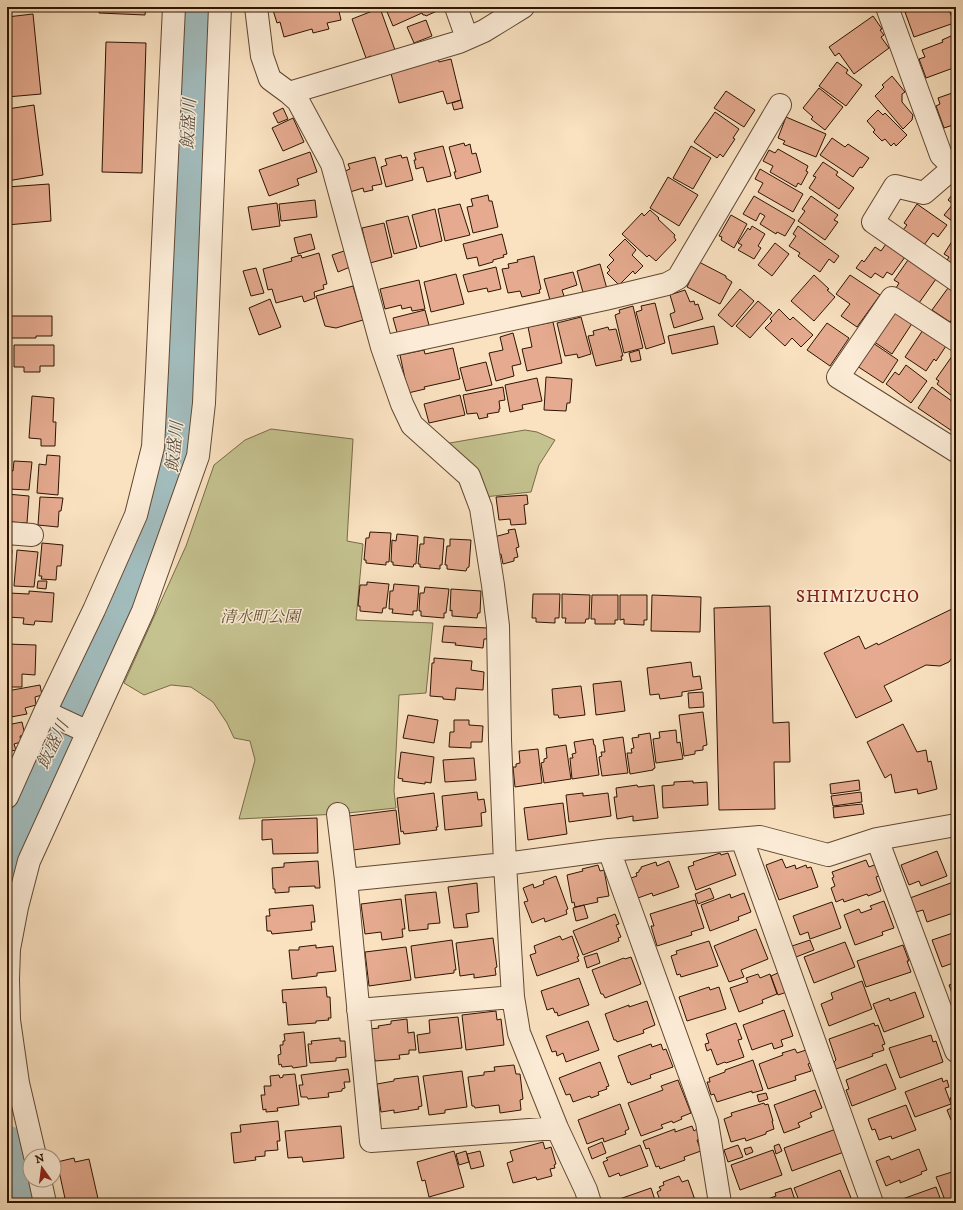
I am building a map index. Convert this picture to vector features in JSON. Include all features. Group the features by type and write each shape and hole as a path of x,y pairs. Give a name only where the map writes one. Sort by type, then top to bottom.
{"street":[{"path":"7,797 13,770 48,713 136,515 152,447 158,363 174,7"},
{"path":"32,1148 18,1083 9,1020 8,979 10,949 17,907 29,861 85,730 143,611 198,456 204,403 220,7"},
{"path":"256,7 262,56 270,79 289,93 298,102 332,164 382,347 402,404 412,425 469,476 481,508 498,626 500,740 505,864 513,997 519,1033 557,1128 586,1190 590,1203"},
{"path":"456,7 466,38"},
{"path":"289,93 466,38 484,31 523,7"},
{"path":"887,7 941,156 955,169 924,192 895,186 873,222 956,280"},
{"path":"382,347 605,300 667,284 678,278 780,105"},
{"path":"956,340 892,298 838,378 956,451"},
{"path":"7,533 32,535"},
{"path":"48,713 85,730"},
{"path":"338,814 346,880 371,1141 557,1128"},
{"path":"346,880 505,864 609,850 760,837 828,855 877,839 956,825"},
{"path":"742,838 872,1203"},
{"path":"877,839 956,1051"},
{"path":"609,850 707,1122 720,1203"},
{"path":"358,1010 513,997"},
{"path":"42,1188 45,1203"}],"green space":[{"name":"清水町公園","path":"271,429 353,439 347,541 363,544 356,620 433,623 426,693 399,695 394,791 396,808 338,814 239,819 255,760 250,741 234,738 227,723 213,702 191,687 171,685 144,695 124,683 186,546 214,465 245,440"},
{"path":"525,430 537,432 555,440 539,465 531,492 484,497 444,444"}],"building":[{"path":"99,7 146,7 145,15 99,13"},
{"path":"272,7 338,7 341,20 327,23 329,29 313,33 312,29 284,37 280,22 277,23"},
{"path":"385,7 436,7 437,11 426,16 422,13 393,26"},
{"path":"917,7 948,7 954,23 914,37 905,12"},
{"path":"380,8 395,50 372,59 371,56 366,58 352,19"},
{"path":"33,14 41,94 7,97 7,17"},
{"path":"873,16 882,29 880,30 884,35 881,37 889,48 854,74 839,53 835,56 829,47"},
{"path":"426,20 432,36 414,43 407,27"},
{"path":"951,36 953,41 956,39 956,67 926,78 919,59 925,57 922,50 943,42 942,40"},
{"path":"106,42 146,43 142,173 102,172"},
{"path":"438,58 439,62 451,59 461,100 447,104 443,91 399,103 390,70"},
{"path":"837,62 848,70 846,73 862,85 846,106 819,86"},
{"path":"892,76 905,92 902,94 902,102 913,115 912,120 903,129 875,96 884,87 882,85"},
{"path":"819,88 843,107 825,130 811,119 813,117 803,108"},
{"path":"956,89 956,124 944,128 936,106 940,104 938,98 955,92 954,90"},
{"path":"726,91 755,110 744,127 714,108"},
{"path":"461,100 463,108 454,110 452,103"},
{"path":"34,105 43,175 7,181 7,109"},
{"path":"283,108 288,119 278,123 273,113"},
{"path":"878,110 883,115 885,113 907,135 896,146 894,143 891,146 885,139 882,141 873,132 875,130 867,121"},
{"path":"715,112 739,129 733,138 735,139 723,157 720,154 717,158 694,142"},
{"path":"786,117 826,134 816,157 783,144 785,141 778,138"},
{"path":"293,118 304,142 283,151 272,128"},
{"path":"832,138 845,147 848,144 869,158 853,177 820,155"},
{"path":"464,143 465,146 470,144 472,154 476,153 481,172 456,179 454,172 456,172 449,147"},
{"path":"443,146 451,176 427,182 423,167 416,169 414,153"},
{"path":"691,146 711,158 693,189 673,178"},
{"path":"778,149 808,166 806,171 808,172 801,185 798,183 796,187 770,172 773,166 763,161 769,150 775,153"},
{"path":"310,152 317,172 297,179 299,185 269,196 259,170"},
{"path":"401,155 402,158 407,157 413,180 386,187 381,167 387,165 385,159"},
{"path":"375,157 382,184 372,186 373,190 364,192 363,188 350,192 345,171 350,169 348,164"},
{"path":"823,162 838,172 836,175 854,188 839,209 809,188 816,177 813,176"},
{"path":"760,169 803,194 793,212 758,192 763,183 755,179"},
{"path":"668,177 698,195 679,226 650,208"},
{"path":"49,184 51,221 7,225 7,187"},
{"path":"956,190 956,224 944,215 953,204 948,200"},
{"path":"488,195 489,201 492,201 498,227 473,233 467,207 473,206 471,199"},
{"path":"754,196 795,220 785,236 777,232 776,234 760,224 765,216 760,213 756,221 743,214"},
{"path":"811,196 838,215 834,220 838,222 825,240 798,221 805,211 802,209"},
{"path":"315,200 317,217 281,221 279,204"},
{"path":"277,203 280,226 252,230 248,207"},
{"path":"460,204 470,235 445,241 438,209"},
{"path":"917,204 947,225 938,237 933,233 924,245 903,230 907,225 904,223"},
{"path":"435,209 442,241 420,247 412,215"},
{"path":"650,210 675,235 674,237 676,240 656,261 649,255 647,257 622,234 642,213 644,216"},
{"path":"731,215 747,224 734,248 721,240 722,237 719,236"},
{"path":"408,216 417,248 394,254 386,221"},
{"path":"384,223 392,257 370,263 362,228"},
{"path":"752,226 765,234 758,246 761,248 754,259 738,250 742,245 738,243 748,228 750,230"},
{"path":"798,226 839,256 834,263 829,259 820,272 798,256 800,253 789,246 796,236 793,234"},
{"path":"311,234 315,249 298,254 294,238"},
{"path":"502,234 507,254 503,255 504,257 479,266 477,257 467,259 463,244"},
{"path":"956,235 956,266 947,260 949,257 944,254"},
{"path":"625,239 636,250 632,255 643,266 635,274 633,271 619,285 607,273 610,270 607,267 614,260 609,255"},
{"path":"775,243 789,254 772,276 758,265"},
{"path":"886,244 905,257 892,275 887,272 883,278 875,273 871,278 856,268 862,260 864,262 875,247 881,251"},
{"path":"344,251 350,267 338,272 332,255"},
{"path":"319,253 327,284 323,285 324,289 314,292 315,298 304,302 302,296 276,303 272,289 268,290 263,269 292,261 291,258 301,255 302,258"},
{"path":"534,256 541,289 539,290 540,293 522,297 520,291 508,293 502,269 509,268 508,264 518,262 517,260"},
{"path":"908,260 936,279 919,303 896,288 899,283 894,280"},
{"path":"699,262 726,276 726,278 732,282 720,304 687,287"},
{"path":"600,264 607,289 584,296 577,271"},
{"path":"496,267 501,289 488,292 487,288 468,292 463,275"},
{"path":"256,268 264,293 251,296 243,271"},
{"path":"573,272 577,285 562,290 564,296 550,300 544,279"},
{"path":"456,274 464,304 431,312 424,282"},
{"path":"814,275 835,297 814,321 791,301"},
{"path":"850,275 880,295 857,327 841,316 850,304 836,294"},
{"path":"419,280 425,309 412,311 411,307 402,309 401,305 385,309 380,289"},
{"path":"353,286 363,320 336,328 325,326 316,296"},
{"path":"948,288 956,293 956,322 952,319 950,322 932,310"},
{"path":"740,289 754,301 732,327 718,315"},
{"path":"685,290 690,302 694,301 695,305 698,304 703,319 674,328 670,314 675,312 670,295"},
{"path":"270,299 281,327 259,335 249,308"},
{"path":"758,301 772,313 750,338 736,326"},
{"path":"655,303 665,343 646,349 636,312 642,310 641,306"},
{"path":"633,306 643,348 624,353 615,315 620,313 619,310"},
{"path":"779,309 790,320 793,317 813,335 801,347 792,338 785,346 765,328 772,321 770,319"},
{"path":"425,310 430,329 398,336 393,318"},
{"path":"897,311 913,322 892,354 873,341 892,312 895,314"},
{"path":"7,316 52,316 52,336 36,336 36,338 9,338 9,335 7,335"},
{"path":"581,317 591,354 578,358 577,354 565,356 557,323"},
{"path":"553,322 562,363 527,371 522,349 532,347 528,327"},
{"path":"827,323 849,338 830,366 807,350"},
{"path":"714,326 718,344 672,354 668,336"},
{"path":"608,327 609,330 616,329 623,356 621,356 622,360 596,366 588,336 594,335 593,331"},
{"path":"923,330 946,346 936,361 934,359 926,371 905,357"},
{"path":"513,333 521,364 512,366 514,376 496,381 489,353 503,350 500,337"},
{"path":"873,343 898,360 883,383 857,366"},
{"path":"14,345 54,345 54,366 40,366 40,372 24,372 24,367 14,367"},
{"path":"453,348 460,379 424,387 425,389 408,393 400,355 424,350 425,354"},
{"path":"639,350 641,360 631,362 629,353"},
{"path":"955,352 956,391 952,396 937,384 939,381 936,379"},
{"path":"486,362 492,385 466,391 460,368"},
{"path":"906,365 927,381 911,403 886,384 895,372 899,375"},
{"path":"546,377 572,379 570,403 567,403 566,411 544,410"},
{"path":"537,378 542,401 522,405 523,409 510,412 505,385"},
{"path":"503,387 505,400 499,401 499,412 487,414 488,417 479,419 477,413 467,414 463,395"},
{"path":"932,387 956,404 955,433 918,408"},
{"path":"460,395 465,415 429,423 424,404"},
{"path":"32,396 54,398 53,422 56,422 55,446 41,446 41,439 29,438"},
{"path":"47,455 60,456 58,495 37,493 39,464 46,465"},
{"path":"14,461 32,462 29,490 8,489 9,470 13,471"},
{"path":"7,494 29,496 27,523 11,522 11,517 7,517"},
{"path":"527,495 528,504 524,505 526,524 511,525 510,519 499,520 496,497"},
{"path":"40,497 63,498 61,511 59,511 58,527 38,525"},
{"path":"515,529 519,547 516,548 518,557 514,558 514,561 503,564 501,554 498,555 494,537 509,533 508,530"},
{"path":"370,532 391,533 389,562 386,562 386,565 366,563 366,560 364,560 366,538 369,538"},
{"path":"397,534 418,536 416,564 414,564 413,567 393,565 393,562 391,562 392,540 396,541"},
{"path":"424,537 444,539 442,565 440,565 440,569 420,567 420,564 418,564 420,544 424,544"},
{"path":"450,539 471,540 469,567 466,571 447,569 447,565 445,565 447,546 450,546"},
{"path":"42,543 63,545 61,566 57,566 56,580 41,579 42,576 39,576"},
{"path":"7,550 12,550 9,586 7,586"},
{"path":"17,550 38,552 34,587 14,586"},
{"path":"38,581 47,581 46,589 37,588"},
{"path":"367,582 389,584 386,608 383,608 382,613 360,611 360,606 358,606 360,585 367,585"},
{"path":"394,584 419,586 417,611 413,611 413,615 392,613 393,609 389,609 390,591 393,591"},
{"path":"425,587 449,589 444,618 421,616 421,611 419,611 420,593 424,593"},
{"path":"451,589 481,591 480,613 478,613 477,618 452,616 452,610 450,611"},
{"path":"29,591 54,593 52,622 35,621 34,625 23,624 24,618 7,617 9,593 29,594"},
{"path":"533,594 560,594 559,618 555,618 555,623 536,622 536,618 532,618"},
{"path":"562,594 590,595 589,619 586,619 585,623 565,623 566,618 562,618"},
{"path":"592,595 618,595 618,620 615,620 615,624 595,624 595,619 591,619"},
{"path":"620,595 647,595 647,620 644,620 644,625 624,624 624,619 620,620"},
{"path":"652,595 701,597 700,632 651,631"},
{"path":"770,606 773,723 789,722 790,762 774,762 775,809 719,810 714,608"},
{"path":"956,607 956,652 949,662 940,666 926,665 884,686 892,701 856,718 824,653 859,636 865,649 877,643 878,645"},
{"path":"444,626 488,628 487,639 484,639 483,648 442,642"},
{"path":"7,644 36,645 35,675 22,674 22,687 7,687"},
{"path":"434,658 472,661 471,670 484,672 483,690 456,688 455,700 430,696 432,663 434,663"},
{"path":"691,662 693,677 700,676 702,689 682,692 682,696 660,699 659,694 650,695 647,668"},
{"path":"621,681 625,711 596,715 593,684"},
{"path":"40,685 42,695 35,697 36,705 25,708 27,714 11,717 10,711 7,711 7,691"},
{"path":"581,686 585,715 559,718 558,715 554,715 552,689"},
{"path":"703,692 704,707 689,708 688,693"},
{"path":"703,712 707,745 703,746 703,750 695,751 695,754 684,756 679,715"},
{"path":"408,715 438,720 434,743 403,738"},
{"path":"454,720 469,720 469,725 483,726 482,742 471,742 471,748 449,747 450,732 454,732"},
{"path":"22,722 25,735 20,736 21,742 14,744 16,750 7,752 7,725"},
{"path":"903,724 917,752 926,750 928,762 931,761 937,789 918,794 917,789 895,793 891,774 885,778 867,742"},
{"path":"676,730 677,743 680,742 683,759 656,763 653,739 660,738 659,732"},
{"path":"650,733 655,768 653,770 630,774 627,753 632,753 631,749 634,748 632,738 639,737 638,735"},
{"path":"623,737 628,773 602,776 599,757 602,756 601,752 605,752 603,740"},
{"path":"593,739 599,775 572,779 570,758 573,758 572,754 576,753 574,742"},
{"path":"566,745 571,779 544,783 541,763 547,758 546,748"},
{"path":"538,749 542,783 515,787 513,767 516,767 516,764 520,763 519,751"},
{"path":"401,752 434,757 431,783 425,782 425,784 402,781 403,779 398,778"},
{"path":"474,758 476,780 445,782 443,760"},
{"path":"859,780 860,790 831,794 830,784"},
{"path":"693,781 693,783 707,782 708,805 663,808 662,786 674,785 674,782"},
{"path":"637,785 638,787 654,785 658,818 633,821 633,816 617,819 614,797 617,797 616,788"},
{"path":"477,792 478,800 484,799 486,812 481,813 482,826 445,830 442,796"},
{"path":"861,792 862,802 833,806 831,796"},
{"path":"434,793 438,827 436,827 437,830 404,834 403,831 401,832 397,798"},
{"path":"583,793 583,796 608,793 611,816 569,822 566,795"},
{"path":"563,803 567,834 528,840 524,808"},
{"path":"862,804 864,814 834,818 833,807"},
{"path":"396,810 400,844 353,850 349,816"},
{"path":"317,818 318,853 273,854 272,839 262,840 262,820"},
{"path":"937,851 947,876 921,886 919,881 909,885 901,865"},
{"path":"720,853 721,855 728,853 736,875 696,890 688,867 694,865 693,862"},
{"path":"782,859 786,868 795,865 796,869 806,865 807,868 811,867 818,887 779,900 766,865"},
{"path":"866,860 869,867 877,864 882,875 876,877 881,891 844,902 843,899 836,902 831,888 835,886 832,878 834,877 832,872"},
{"path":"318,861 320,888 315,888 315,886 289,887 289,892 275,893 275,889 273,889 272,868 284,867 284,863"},
{"path":"669,861 679,887 653,896 652,893 638,898 631,878 637,876 636,873 639,872 641,867 656,862 657,866"},
{"path":"598,865 600,871 604,870 609,896 597,898 598,902 575,907 574,902 572,903 567,875"},
{"path":"556,876 568,909 566,910 567,914 545,922 544,918 532,923 524,902 528,901 523,888 533,884 534,888 544,884 543,881"},
{"path":"956,881 956,912 927,922 923,910 916,912 910,898"},
{"path":"477,883 479,912 466,914 468,927 454,928 448,887"},
{"path":"710,888 714,898 698,904 695,894"},
{"path":"436,892 440,923 428,924 428,929 409,931 405,895"},
{"path":"744,893 751,912 738,917 739,920 710,931 701,905 730,894 731,898"},
{"path":"401,899 405,929 402,929 403,937 382,940 381,932 365,934 361,904"},
{"path":"695,900 704,928 691,932 692,935 657,946 651,926 654,926 650,914"},
{"path":"884,901 894,928 882,932 883,935 855,945 844,915 859,909 861,913 872,909 870,906"},
{"path":"832,902 841,928 810,939 808,932 800,935 793,916"},
{"path":"313,905 315,922 311,922 312,930 272,934 271,931 267,931 266,916 270,916 269,909"},
{"path":"584,905 588,918 576,921 573,908"},
{"path":"615,914 619,924 616,925 621,937 618,938 619,941 583,955 573,931"},
{"path":"756,929 768,959 741,970 744,977 729,982 714,946"},
{"path":"956,932 956,962 942,967 932,940"},
{"path":"560,936 562,940 572,936 579,956 577,957 579,961 537,976 530,955 536,953 534,946"},
{"path":"493,938 497,967 495,968 496,975 474,978 474,974 460,976 456,943"},
{"path":"452,940 456,970 454,970 454,973 415,978 411,946"},
{"path":"810,940 814,950 796,957 792,946"},
{"path":"709,941 718,966 681,977 680,974 677,975 671,956 677,954 676,951"},
{"path":"845,942 855,967 814,983 804,957"},
{"path":"316,945 316,948 333,946 336,971 317,973 317,976 292,979 289,950 299,950 299,947"},
{"path":"903,945 909,961 907,961 911,972 866,987 857,961"},
{"path":"406,947 411,980 369,986 365,952"},
{"path":"597,953 600,963 587,968 584,957"},
{"path":"631,957 641,984 605,998 603,994 601,994 592,970 624,958"},
{"path":"780,972 787,992 778,995 771,976"},
{"path":"758,974 760,978 770,974 777,994 762,1000 763,1003 739,1012 730,988 748,982 746,978"},
{"path":"579,978 589,1005 558,1016 557,1012 555,1013 553,1008 547,1010 541,991"},
{"path":"862,981 872,1009 829,1026 821,1004 833,999 831,993"},
{"path":"956,982 956,1004 949,985"},
{"path":"326,987 327,997 330,997 331,1018 328,1018 329,1020 316,1021 316,1023 288,1025 286,1002 283,1003 282,990"},
{"path":"709,987 710,990 719,987 726,1009 687,1021 679,997"},
{"path":"915,992 924,1017 884,1032 873,1004 889,998 890,1001"},
{"path":"647,1001 655,1025 643,1030 644,1033 617,1042 614,1040 605,1014 629,1005 629,1007"},
{"path":"784,1010 793,1036 781,1040 783,1046 774,1049 772,1043 752,1050 743,1025"},
{"path":"496,1011 497,1020 501,1019 504,1045 466,1050 462,1015"},
{"path":"458,1017 462,1048 419,1053 417,1035 430,1033 429,1020"},
{"path":"407,1019 408,1033 414,1032 416,1050 409,1050 409,1054 399,1055 400,1059 375,1061 375,1059 372,1059 370,1029 391,1024 391,1021"},
{"path":"588,1021 599,1050 566,1062 563,1053 557,1056 556,1051 552,1052 546,1036"},
{"path":"736,1023 742,1039 738,1040 744,1057 717,1065 711,1049 707,1051 705,1044 709,1043 706,1034"},
{"path":"874,1023 875,1026 878,1025 885,1044 882,1045 884,1050 872,1054 873,1056 836,1069 834,1062 836,1060 829,1039"},
{"path":"304,1032 307,1066 293,1068 292,1066 282,1067 281,1064 279,1065 278,1055 281,1054 280,1045 283,1045 283,1041 285,1041 284,1034"},
{"path":"931,1035 933,1042 936,1041 943,1062 900,1078 889,1048"},
{"path":"340,1038 340,1041 345,1041 346,1057 336,1058 336,1061 310,1063 308,1044 312,1044 311,1041"},
{"path":"651,1044 652,1047 661,1044 663,1050 666,1049 673,1067 650,1075 651,1078 631,1085 630,1082 628,1083 618,1056"},
{"path":"795,1049 797,1053 809,1049 813,1062 808,1064 811,1071 795,1076 796,1080 768,1089 759,1064 783,1055 782,1053"},
{"path":"753,1060 763,1090 752,1093 752,1091 717,1102 714,1094 711,1095 707,1082 710,1082 709,1078 725,1072 725,1070"},
{"path":"600,1062 609,1086 606,1087 607,1089 598,1092 599,1095 591,1098 590,1096 573,1102 570,1094 566,1095 559,1078"},
{"path":"886,1064 896,1089 852,1106 846,1090 849,1089 846,1080"},
{"path":"514,1065 516,1074 520,1074 523,1099 520,1100 521,1110 500,1113 499,1105 475,1108 472,1106 468,1077 484,1075 484,1072 495,1071 494,1067"},
{"path":"348,1069 350,1082 344,1082 345,1088 342,1089 342,1091 328,1093 329,1097 308,1099 307,1097 301,1097 299,1085 303,1085 301,1075"},
{"path":"462,1071 467,1107 445,1110 445,1113 429,1115 423,1076"},
{"path":"295,1074 299,1105 277,1108 278,1111 266,1112 266,1109 263,1110 261,1095 265,1095 264,1086 271,1086 270,1076 279,1075 280,1078 283,1077 283,1075"},
{"path":"418,1076 422,1106 418,1107 419,1109 394,1113 394,1110 381,1112 377,1084 394,1081 394,1079"},
{"path":"942,1078 943,1082 947,1080 949,1087 945,1088 951,1104 915,1117 905,1092"},
{"path":"678,1080 691,1113 681,1117 682,1119 673,1123 672,1121 661,1125 663,1128 641,1136 628,1103 663,1090 661,1086"},
{"path":"815,1090 822,1108 810,1113 812,1117 798,1123 800,1127 784,1133 774,1105"},
{"path":"766,1093 768,1099 759,1102 757,1095"},
{"path":"956,1096 956,1118 951,1120 947,1110 954,1107 950,1098"},
{"path":"764,1103 765,1105 768,1104 774,1129 766,1132 766,1134 746,1141 745,1138 731,1142 724,1119 732,1116 731,1113"},
{"path":"620,1104 629,1129 625,1131 626,1134 604,1142 603,1138 587,1144 578,1120"},
{"path":"906,1105 916,1130 892,1139 891,1136 879,1140 875,1129 872,1130 868,1119"},
{"path":"278,1121 280,1141 277,1141 278,1150 265,1151 265,1156 255,1157 256,1160 234,1163 231,1133 241,1132 240,1125"},
{"path":"341,1126 344,1158 303,1162 302,1157 288,1158 285,1131"},
{"path":"692,1126 694,1131 697,1129 701,1138 697,1140 701,1151 684,1157 685,1160 660,1169 659,1166 656,1167 649,1148 646,1149 643,1141 675,1129 675,1132"},
{"path":"836,1129 844,1152 792,1171 784,1148"},
{"path":"543,1142 545,1149 551,1147 556,1164 554,1165 555,1168 550,1169 552,1176 537,1180 536,1177 513,1183 507,1163 513,1161 510,1151"},
{"path":"602,1142 606,1153 592,1159 588,1148"},
{"path":"779,1144 782,1151 776,1154 774,1146"},
{"path":"640,1145 648,1166 620,1176 619,1173 609,1177 603,1162 608,1160 606,1158"},
{"path":"738,1145 743,1157 728,1162 724,1150"},
{"path":"751,1147 753,1152 746,1155 744,1149"},
{"path":"919,1149 927,1170 921,1172 922,1174 900,1183 900,1180 886,1186 876,1161 889,1156 891,1160"},
{"path":"773,1150 782,1175 740,1190 731,1165"},
{"path":"454,1151 464,1187 429,1197 425,1180 422,1181 417,1162"},
{"path":"466,1151 469,1162 459,1165 456,1154"},
{"path":"480,1151 484,1166 471,1169 467,1154"},
{"path":"74,1158 75,1162 89,1159 99,1203 66,1203 62,1185 62,1161"},
{"path":"840,1170 851,1198 838,1203 800,1203 794,1188"},
{"path":"956,1172 956,1200 946,1203 936,1177"},
{"path":"679,1176 682,1182 688,1180 695,1200 687,1203 661,1203 657,1192 661,1190 659,1187 664,1185 663,1182"},
{"path":"936,1187 942,1203 894,1203 894,1202"},
{"path":"651,1188 656,1203 611,1203 611,1202"},
{"path":"791,1188 796,1203 757,1203 776,1196 775,1193"}],"waterway":[{"name":"飯盛川","path":"7,853 34,782 81,692 155,538 172,481 179,431 182,245 195,7"},
{"name":"飯盛川","path":"7,1148 20,1203"}],"district":[{"name":"SHIMIZUCHO","path":"858,597"}]}
